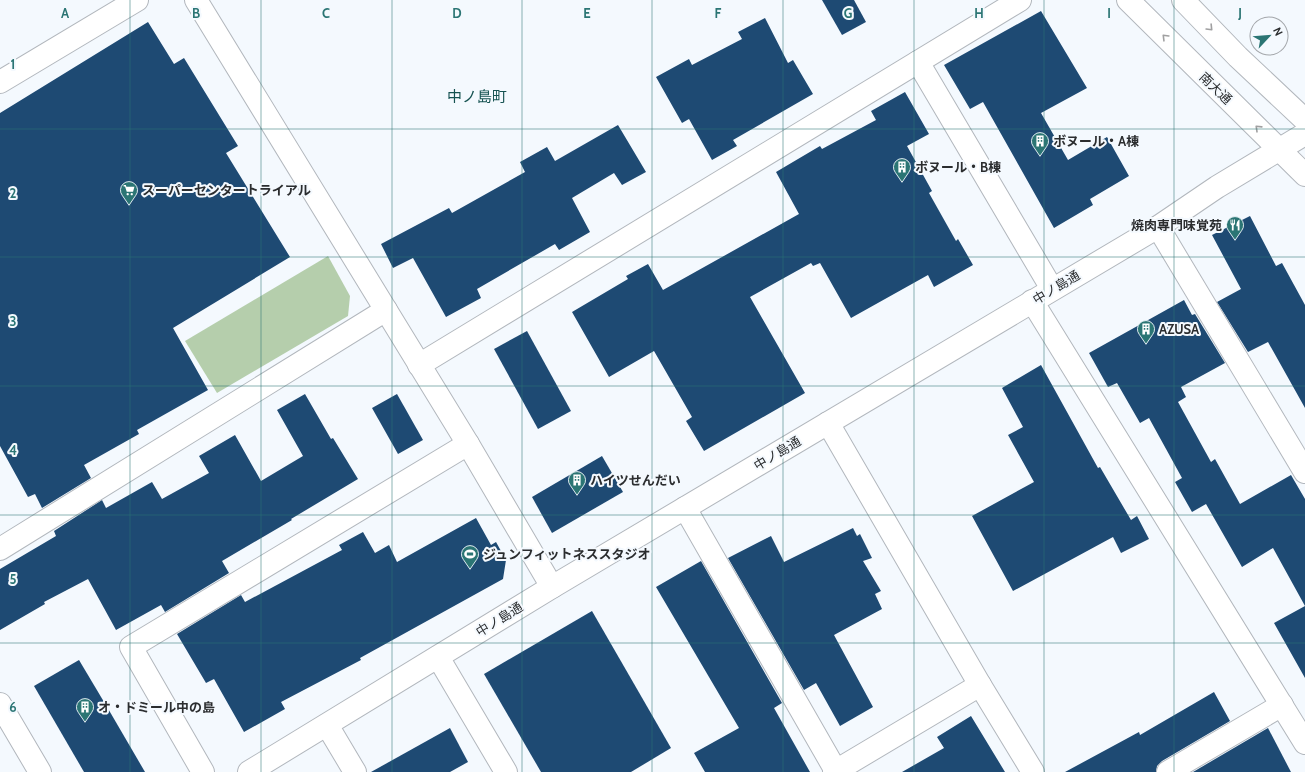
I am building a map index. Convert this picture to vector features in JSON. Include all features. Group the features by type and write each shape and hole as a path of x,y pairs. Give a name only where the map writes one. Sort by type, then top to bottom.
{"street":[{"path":"0,82 137,0"},
{"path":"196,0 468,444 552,587"},
{"path":"419,365 1020,0"},
{"name":"南大通","path":"1128,0 1305,175"},
{"path":"1183,0 1238,57 1305,120"},
{"path":"918,62 1052,289"},
{"name":"中ノ島通","path":"254,771 552,587 1158,227 1217,188 1305,134"},
{"path":"1158,227 1305,472"},
{"path":"1032,301 1305,743"},
{"path":"0,549 386,310"},
{"path":"828,423 980,685 1033,772"},
{"path":"203,772 131,647 468,444"},
{"path":"685,508 835,771 980,685"},
{"path":"438,657 506,772"},
{"path":"0,704 40,772"},
{"path":"1168,772 1282,705"},
{"path":"327,725 355,772"}],"green space":[{"path":"328,256 350,296 348,316 217,393 185,341"}],"building":[{"path":"822,0 854,0 866,22 842,35"},
{"path":"1041,11 1087,88 1041,113 1068,160 1107,137 1129,176 1090,199 1093,205 1054,228 983,102 970,109 944,65"},
{"path":"765,18 788,63 793,60 813,94 733,140 737,146 712,160 689,119 682,123 656,77 689,59 692,65 742,39 738,32"},
{"name":"スーパーセンタートライアル","path":"148,22 174,64 184,58 238,146 226,153 290,257 173,328 208,390 137,430 139,434 84,465 91,478 42,508 35,494 28,497 0,446 0,113"},
{"path":"905,92 929,134 907,146 932,191 929,193 956,241 958,239 973,265 934,287 928,275 851,318 820,263 813,266 811,263 750,297 805,393 704,451 686,421 692,417 654,351 609,377 572,312 628,279 626,276 648,264 663,290 799,214 776,172 820,146 822,149 876,120 871,111"},
{"path":"618,125 646,172 622,185 614,173 572,198 590,232 559,250 555,244 477,289 481,298 446,317 413,258 393,268 381,244 449,208 452,213 525,172 520,162 547,147 555,161"},
{"path":"1250,216 1276,266 1282,263 1305,305 1305,408 1268,342 1248,352 1217,302 1241,289 1212,235"},
{"path":"1184,300 1192,315 1195,314 1225,363 1181,387 1186,397 1178,402 1211,462 1215,459 1240,504 1291,475 1305,499 1305,606 1273,548 1242,567 1206,504 1192,512 1175,482 1182,478 1149,418 1140,423 1117,383 1108,387 1089,353"},
{"path":"527,331 571,411 538,429 494,349"},
{"path":"1041,365 1098,468 1100,467 1131,520 1137,516 1149,539 1121,553 1113,537 1013,591 972,516 1034,482 1008,435 1023,427 1002,388"},
{"path":"305,394 331,439 333,438 358,479 222,561 229,573 165,612 161,605 116,630 88,579 44,602 45,604 0,630 0,569 56,536 54,531 102,500 106,508 152,482 162,499 209,473 199,456 235,435 261,481 303,456 277,410"},
{"path":"397,394 423,440 398,454 372,408"},
{"name":"ハイツせんだい","path":"602,456 623,492 552,533 532,497"},
{"path":"476,518 491,545 496,542 506,560 503,579 360,658 361,660 281,702 285,709 244,732 214,679 206,683 177,634 241,595 245,602 342,550 339,545 363,532 375,553 389,545 397,562"},
{"path":"853,528 857,536 860,534 872,558 863,561 881,591 875,594 882,609 834,635 873,707 840,726 816,683 804,690 728,558 771,536 784,562"},
{"path":"701,561 782,703 774,708 810,772 705,772 694,753 739,728 656,587"},
{"path":"1305,606 1305,678 1274,623"},
{"path":"592,611 671,748 631,772 541,772 484,674"},
{"name":"オ・ドミール中の島","path":"79,660 145,772 84,772 34,686"},
{"path":"1214,692 1230,721 1162,761 1157,766 1156,772 1065,772 1139,732 1140,735"},
{"path":"971,716 1005,772 902,772 944,748 937,737"},
{"path":"450,728 468,762 450,772 371,772"},
{"path":"1268,728 1291,772 1193,772"}],"place":[{"name":"ボヌール・A棟","path":"1040,156"},
{"name":"ボヌール・B棟","path":"902,182"},
{"name":"スーパーセンタートライアル","path":"129,205"},
{"name":"焼肉専門味覚苑","path":"1235,240"},
{"name":"AZUSA","path":"1146,344"},
{"name":"ハイツせんだい","path":"577,495"},
{"name":"ジュンフィットネススタジオ","path":"470,569"},
{"name":"オ・ドミール中の島","path":"85,722"}],"district":[{"name":"中ノ島町","path":"477,97"}]}
